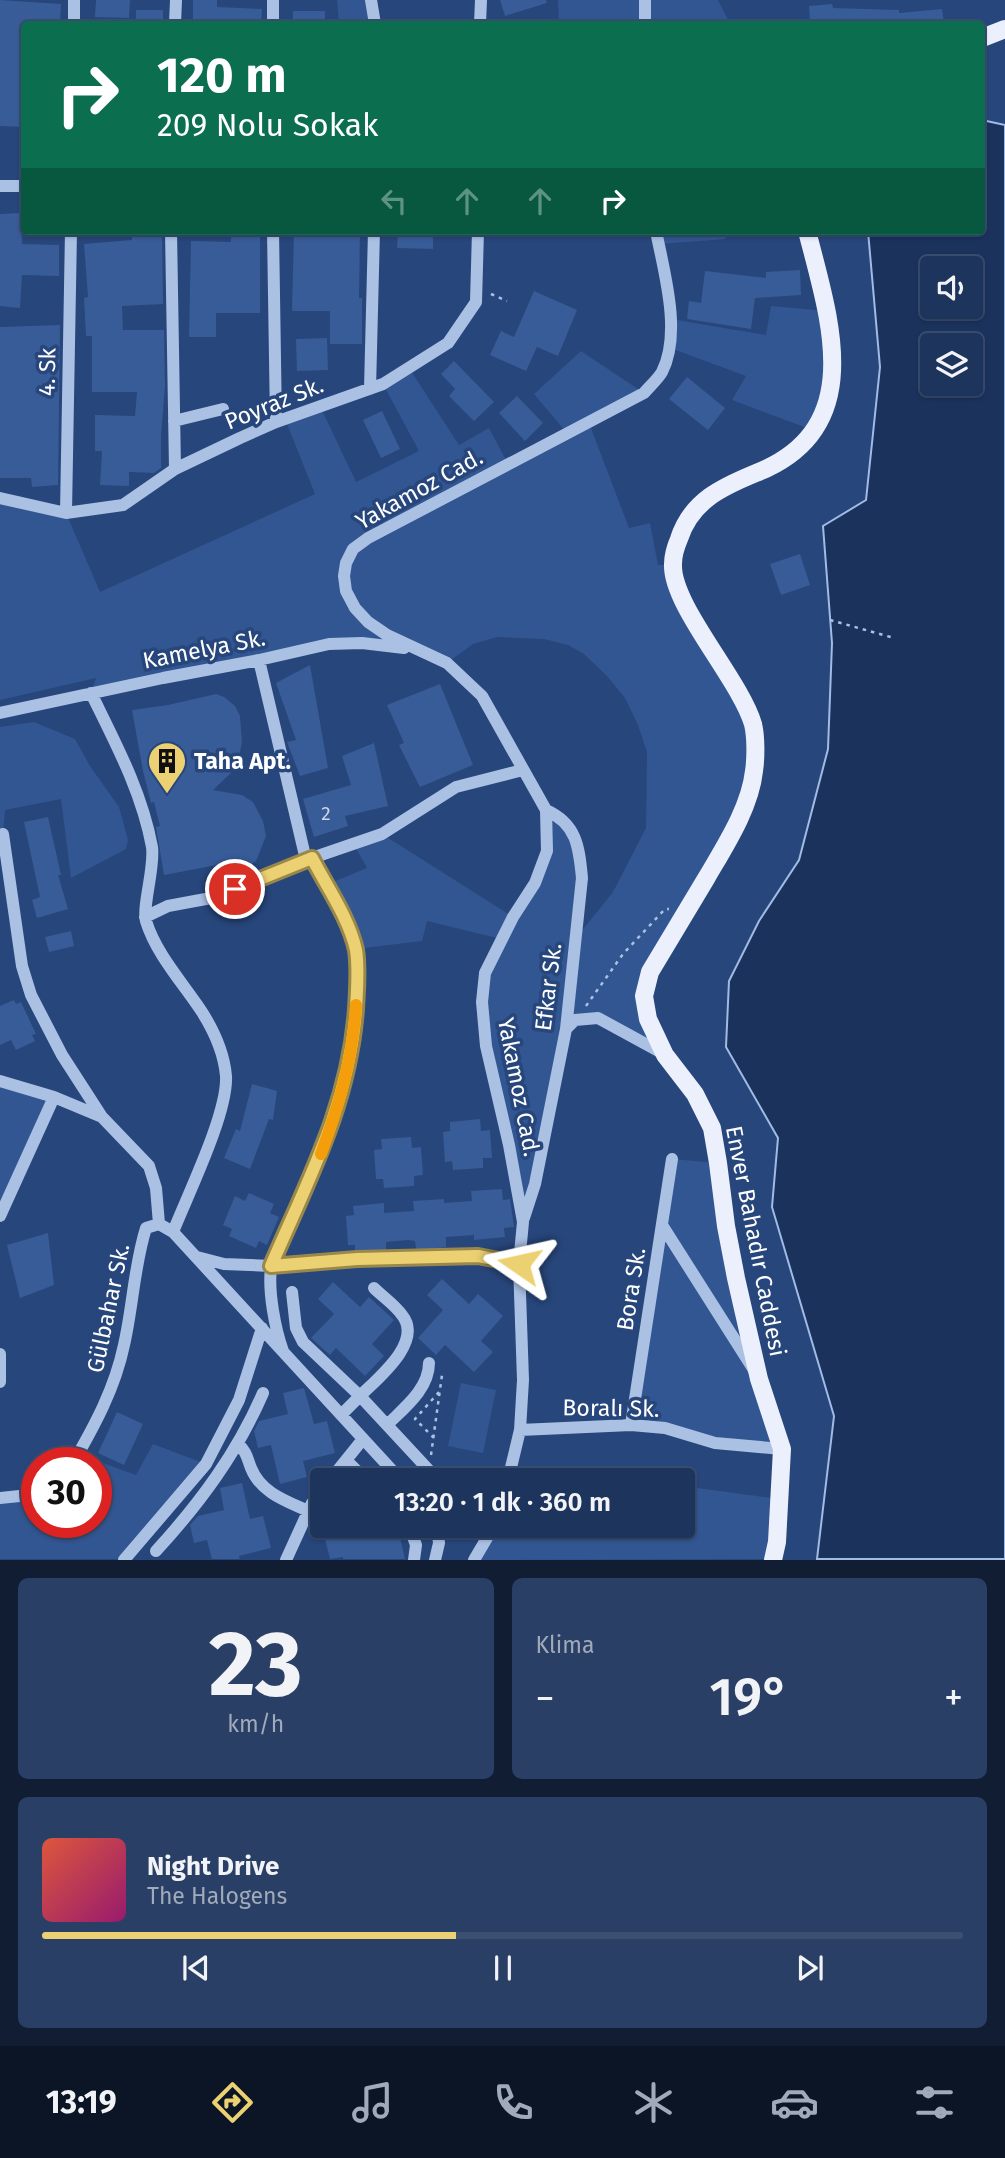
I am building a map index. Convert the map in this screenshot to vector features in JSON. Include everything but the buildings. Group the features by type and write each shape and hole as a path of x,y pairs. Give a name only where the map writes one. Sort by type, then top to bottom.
{"main road":[{"path":"985,37 1005,29"},
{"name":"Enver Bahadır Caddesi","path":"773,1559 777,1542 782,1449 759,1379 726,1226 712,1128 695,1094 666,1055 648,1019 644,996 650,972 737,825 754,772 753,725 731,678 677,588 673,565 679,538 693,509 730,483 781,463 800,449 815,430 826,408 833,383 828,311 808,235"}],"street":[{"path":"74,0 74,21"},
{"path":"175,21 176,0"},
{"path":"273,0 273,21"},
{"path":"371,0 374,21"},
{"path":"480,21 481,0"},
{"path":"645,0 645,21"},
{"path":"0,186 21,186"},
{"name":"4. Sk","path":"66,513 71,235"},
{"path":"172,235 175,469"},
{"path":"272,235 276,422"},
{"path":"370,389 374,235"},
{"name":"Poyraz Sk.","path":"0,498 66,513 123,505 175,469 276,422 383,384 448,343 476,302 478,235"},
{"name":"Yakamoz Cad.","path":"511,1468 520,1430 523,1347 519,1264 523,1222 509,1145 486,1046 482,1002 485,973 513,917 535,883 547,851 546,810 482,696 447,663 387,635 368,622 355,608 346,591 344,576 346,563 354,549 369,538 644,393 662,372 670,348 671,319 657,235"},
{"path":"174,421 223,409"},
{"name":"Kamelya Sk.","path":"0,713 259,660 328,643 362,643 418,649"},
{"path":"259,660 309,859 343,916 355,949 358,980 349,1067 339,1105 271,1266 275,1328 283,1351"},
{"path":"91,693 130,772 152,849 151,883 145,917 153,939 203,1014 220,1046 226,1077 221,1110 173,1232"},
{"path":"145,917 168,906 211,898 309,859 382,834 456,787 523,769"},
{"name":"Efkar Sk.","path":"523,1222 535,1184 571,1024 582,878 580,854 572,830 560,816 546,810"},
{"path":"3,834 22,966 31,995 62,1055 102,1117 149,1166 156,1188 159,1224"},
{"path":"571,1024 597,1018 666,1055"},
{"path":"0,1081 54,1097 102,1117"},
{"path":"0,1216 54,1097"},
{"name":"Bora Sk.","path":"631,1425 672,1159"},
{"name":"Gülbahar Sk.","path":"83,1447 112,1390 124,1346 146,1228 159,1224 173,1232 197,1257 390,1468"},
{"path":"662,1225 759,1379"},
{"path":"197,1257 224,1264 271,1266 357,1259 478,1256 519,1264"},
{"path":"341,1415 399,1356 407,1340 407,1324 403,1315 374,1288"},
{"path":"292,1292 296,1328 303,1342 360,1396 424,1466"},
{"path":"124,1559 206,1464 239,1400 262,1328"},
{"path":"0,1354 0,1382"},
{"path":"387,1425 425,1382 429,1363"},
{"path":"156,1551 182,1522 238,1444 263,1393"},
{"name":"Boralı Sk.","path":"520,1430 631,1425 665,1428 715,1443 782,1449"},
{"path":"340,1468 363,1439"},
{"path":"238,1444 248,1455 251,1468 259,1482 270,1494 308,1511"},
{"path":"346,1461 353,1468"},
{"path":"0,1498 21,1496"},
{"path":"286,1559 310,1508"},
{"path":"413,1538 416,1545 414,1559"},
{"path":"435,1559 438,1538"},
{"path":"474,1559 487,1538"}],"path":[{"path":"476,288 507,301"},
{"path":"830,620 894,638"},
{"path":"571,1024 623,954 665,909 674,909 684,915"},
{"path":"424,1466 431,1458 443,1376 429,1363"},
{"path":"434,1438 415,1419 440,1391"}],"shaded area":[{"path":"337,0 371,0 374,21 339,21"},
{"path":"558,0 718,0 728,21 559,21"},
{"path":"985,121 1005,125 1005,1559 817,1559 834,1416 772,1207 778,1138 726,1047 729,981 759,921 799,860 828,749 832,643 823,526 866,500 880,367 868,235 985,235"},
{"path":"657,235 724,235 726,239 659,244"},
{"path":"771,306 827,311 831,354 815,431 732,400 746,376 670,348 671,319 766,335"},
{"path":"581,351 644,393 589,423 629,528 650,523 658,565 673,565 753,725 754,772 644,996 665,1055 598,1018 566,1029 523,1222 482,1002 501,939 427,921 422,941 355,949 328,884 367,868 354,845 382,834 513,917 547,851 546,810 560,816 580,854 576,938 613,892 646,828 647,752 625,698 584,654 568,645 544,639 497,637 473,644 447,663 418,649 362,643 91,693 96,678 0,700 0,498 66,513 100,592 315,494 285,419 320,406 356,482 419,451 383,384 409,368 459,445 489,428 508,464 567,433 534,394"},
{"path":"34,722 75,739 119,807 128,840 126,849 71,878 61,799 5,810 3,834 0,832 0,727"},
{"path":"0,1083 54,1097 0,1216"},
{"path":"672,1159 718,1163 782,1449 631,1425"},
{"path":"461,1383 496,1390 483,1453 448,1446"},
{"path":"153,1444 206,1464 124,1559 0,1559 0,1498 21,1495 21,1538 112,1538 112,1466 136,1475"},
{"path":"695,1488 779,1499 773,1559 474,1560 487,1538 695,1538"}],"slow traffic":[{"path":"321,1154 339,1105 349,1067 356,1005"}],"place":[{"name":"Taha Apt.","path":"167,795"}],"route":[{"path":"235,889 312,858 343,916 355,949 358,980 349,1067 339,1105 271,1266 357,1259 478,1256 519,1264"}]}
